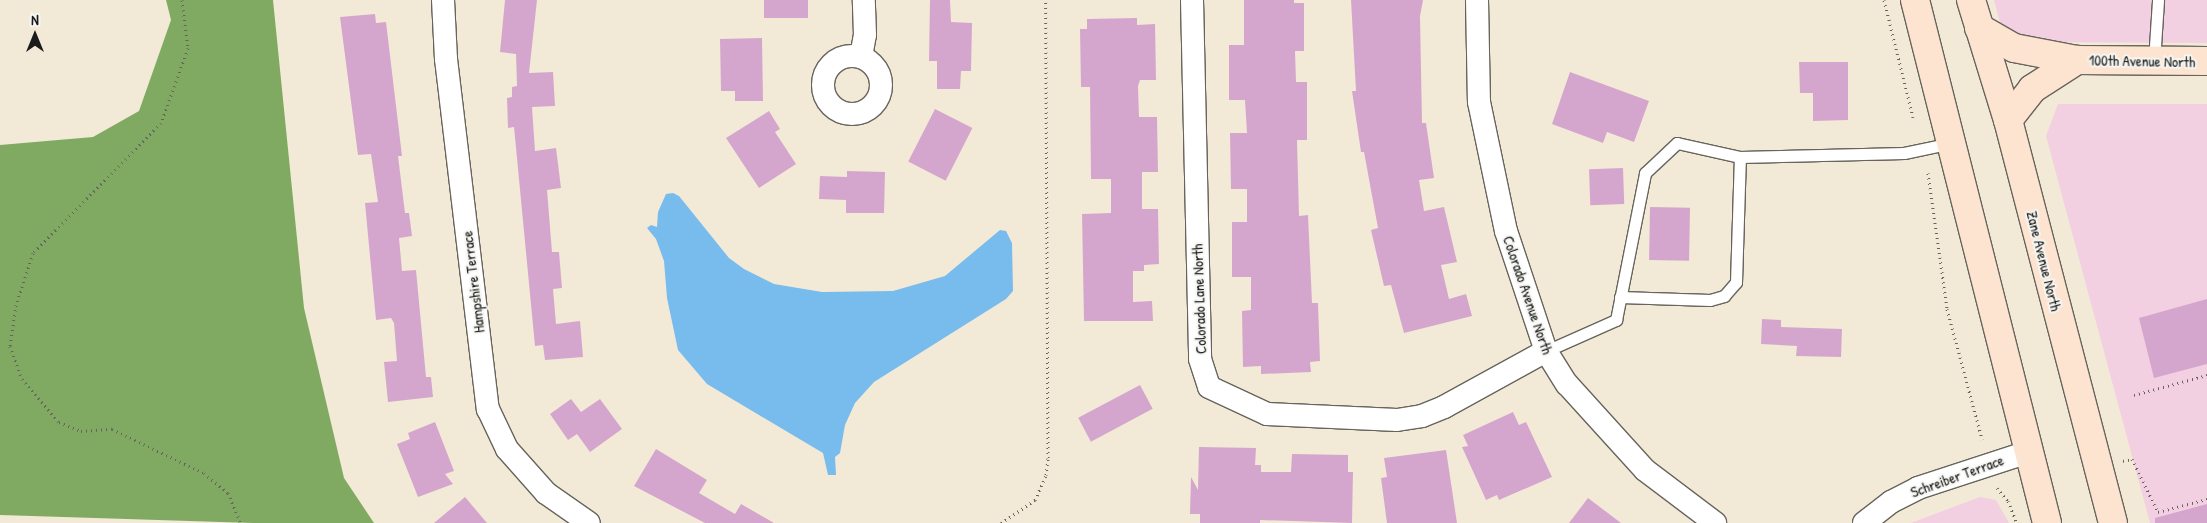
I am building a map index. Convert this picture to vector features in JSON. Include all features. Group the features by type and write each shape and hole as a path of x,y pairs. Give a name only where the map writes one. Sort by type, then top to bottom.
{"main road":[{"path":"1915,0 2028,452 2048,523"},
{"name":"Zane Avenue North","path":"1971,0 2008,120 2113,523"},
{"name":"100th Avenue North","path":"1979,28 2014,48 2077,60 2207,62"},
{"path":"2008,120 2032,89 2077,60"}],"street":[{"name":"Hampshire Terrace","path":"443,0 446,59 488,409 507,449 546,493 589,523"},
{"path":"861,57 865,35 864,0"},
{"name":"Colorado Lane North","path":"1192,0 1200,359 1209,387 1267,414 1397,420 1422,416 1444,407 1546,351"},
{"name":"Colorado Avenue North","path":"1477,0 1479,102 1506,231 1546,351 1566,384 1645,470 1715,523"},
{"name":"Schreiber Terrace","path":"1864,523 1890,502 1918,488 2028,452"}],"lane":[{"path":"2154,61 2158,0"},
{"path":"1546,351 1616,320 1644,173 1676,143 1740,158 1904,154 1951,143"},
{"path":"1620,297 1710,300 1724,296 1736,282 1740,158"}],"path":[{"path":"182,0 188,48 161,123 33,253 16,305 10,346 22,379 59,422 80,431 112,428 204,473 228,492 241,523"},
{"path":"1001,523 1024,510 1035,500 1046,475 1048,458 1046,0"},
{"path":"1884,0 1914,117"},
{"path":"1928,173 1947,309 1982,439"},
{"path":"2134,396 2207,376"},
{"path":"2123,461 2132,458 2158,512 2207,499"},
{"path":"1997,488 2008,501 2017,523"}],"shaded area":[{"path":"1994,0 2207,0 2207,43 2030,42 2012,35 2000,23"},
{"path":"2058,104 2207,104 2207,523 2150,523 2046,136"},
{"path":"1980,497 1996,500 2009,523 1911,523"}],"green space":[{"path":"166,0 273,0 304,308 344,478 374,523 253,523 0,515 0,145 93,137 139,111 171,20"}],"water":[{"path":"673,193 679,196 729,258 744,269 774,284 822,292 893,291 945,276 1000,230 1006,231 1012,243 1013,291 1006,299 874,382 855,403 845,425 840,453 835,457 836,475 828,475 823,453 707,384 678,350 667,298 664,261 656,239 647,228 651,225 657,227 658,212 666,194"}],"building":[{"path":"505,0 537,0 529,73 553,72 555,106 532,107 535,151 556,148 561,188 547,190 552,252 559,252 562,288 553,289 556,324 580,321 583,357 545,360 543,345 535,346 514,127 508,128 507,98 512,97 512,87 517,86 516,54 500,52"},
{"path":"764,0 808,0 808,18 764,18"},
{"path":"930,0 950,0 951,22 972,23 971,71 961,71 960,89 937,89 937,61 929,61"},
{"path":"1244,0 1294,0 1294,3 1304,3 1304,51 1295,51 1296,82 1307,82 1307,140 1297,140 1299,216 1308,215 1312,303 1318,303 1320,361 1310,362 1311,372 1261,374 1261,366 1243,367 1242,311 1251,310 1251,277 1232,277 1232,222 1247,222 1247,189 1231,189 1230,133 1247,133 1245,100 1229,100 1229,45 1244,45"},
{"path":"1351,0 1423,0 1420,16 1422,123 1426,123 1434,178 1419,180 1424,211 1444,207 1457,262 1441,265 1449,299 1466,294 1472,316 1404,333 1391,285 1384,286 1371,230 1378,228 1364,152 1361,152 1352,91 1356,91"},
{"path":"375,14 376,23 386,22 402,156 398,156 405,213 409,213 412,236 399,238 402,271 416,270 426,377 431,377 433,397 388,402 384,362 397,361 394,323 391,318 376,320 365,203 378,202 371,154 358,155 340,17"},
{"path":"1137,18 1137,25 1155,24 1156,80 1140,80 1138,86 1139,117 1157,117 1158,172 1142,172 1142,209 1158,209 1159,264 1144,265 1144,271 1133,271 1133,302 1152,301 1153,321 1084,321 1082,214 1111,213 1111,179 1091,179 1090,87 1081,87 1080,29 1087,29 1087,19"},
{"path":"762,38 763,101 735,101 735,91 721,91 720,39"},
{"path":"1799,62 1848,62 1848,120 1813,121 1813,93 1800,93"},
{"path":"1570,72 1649,101 1634,142 1607,132 1603,143 1552,124"},
{"path":"935,109 972,128 946,181 908,162"},
{"path":"769,111 780,129 775,132 796,164 759,188 726,138"},
{"path":"1623,168 1624,204 1590,205 1589,169"},
{"path":"847,171 885,172 884,213 846,213 846,200 819,199 820,176 847,177"},
{"path":"1650,207 1690,208 1689,261 1649,260"},
{"path":"2207,299 2207,364 2154,378 2139,318"},
{"path":"1762,319 1781,320 1781,327 1842,329 1841,357 1796,356 1797,346 1761,344"},
{"path":"1140,385 1153,409 1091,442 1078,418"},
{"path":"571,399 581,412 600,399 622,429 590,452 577,434 568,440 550,414"},
{"path":"1513,412 1519,425 1526,422 1552,477 1499,500 1497,495 1486,500 1462,447 1468,446 1463,435"},
{"path":"435,422 454,471 445,474 453,484 418,497 397,444 410,439 408,433"},
{"path":"1199,447 1256,448 1255,465 1261,465 1261,472 1291,472 1292,454 1348,455 1348,472 1353,472 1352,523 1260,520 1260,523 1200,523 1200,514 1190,514 1191,477 1198,490"},
{"path":"656,449 707,480 699,493 735,514 741,504 774,523 705,523 634,486"},
{"path":"1446,450 1457,523 1387,523 1381,478 1387,477 1384,458"},
{"path":"465,497 487,523 434,523"},
{"path":"1588,498 1621,523 1569,523"},
{"path":"2207,504 2207,523 2155,523 2155,518"}]}
